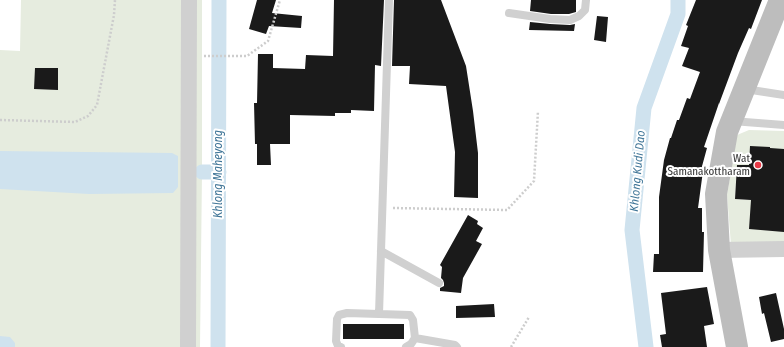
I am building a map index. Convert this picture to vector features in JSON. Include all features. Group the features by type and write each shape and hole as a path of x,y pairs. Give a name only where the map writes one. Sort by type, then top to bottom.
{"street":[{"path":"188,347 189,0"},
{"path":"737,347 719,250 716,194 727,132 780,0"},
{"path":"719,250 784,249"}],"lane":[{"path":"380,314 389,0"},
{"path":"509,13 550,19 570,20 580,16 585,10 586,0"},
{"path":"744,89 784,95"},
{"path":"731,121 784,125"},
{"path":"381,251 439,283"},
{"path":"341,347 338,346 336,341 337,319 339,315 347,313 410,315 414,320 415,338 411,344 406,347"},
{"path":"415,338 455,345 457,347"}],"path":[{"path":"0,120 75,122 88,116 98,105 114,15 115,0"},
{"path":"205,56 246,56 268,41 280,0"},
{"path":"383,207 507,210 534,181 538,111"},
{"path":"511,347 530,317"}],"shaded area":[{"path":"21,0 202,0 200,347 0,347 0,50 20,51"},
{"path":"749,130 784,131 784,167 737,165 735,199 784,202 784,244 731,245 727,195 737,135"}],"water":[{"path":"0,151 172,153 178,156 178,187 173,193 89,194 0,189"},
{"path":"0,336 10,337 15,343 15,347 0,347"}],"building":[{"path":"257,0 276,0 272,13 302,16 301,28 269,26 266,34 249,29"},
{"path":"334,0 384,0 381,66 375,65 374,111 351,110 351,113 335,113 335,116 290,115 290,144 270,144 271,165 257,165 254,103 257,103 258,54 273,54 273,68 305,69 306,55 333,56"},
{"path":"394,0 441,0 466,66 478,153 478,198 454,197 455,152 446,86 409,84 410,66 392,66"},
{"path":"531,0 576,0 576,12 569,14 551,14 530,11"},
{"path":"696,0 762,0 751,29 749,28 738,53 704,147 707,148 701,170 703,171 698,208 702,208 702,232 704,232 703,272 653,272 654,254 659,254 659,197 664,160 677,120 679,120 687,98 690,99 700,72 682,66 689,48 681,46 688,26 686,25"},
{"path":"597,16 608,17 606,42 594,40"},
{"path":"530,22 570,25 575,24 574,31 529,30"},
{"path":"35,68 58,68 58,90 34,89"},
{"path":"750,146 784,149 784,232 749,229 751,200 735,199 737,165 749,165"},
{"path":"468,215 478,221 477,224 483,228 476,241 482,244 463,278 461,293 440,291 440,288 444,286 444,283 441,278 442,267 440,265"},
{"path":"707,287 714,324 704,326 707,347 662,347 660,335 666,334 661,293"},
{"path":"776,293 784,329 784,339 771,342 764,313 762,314 759,297"},
{"path":"494,304 495,317 456,318 456,306"},
{"path":"343,324 404,324 404,339 343,339"}],"waterway":[{"name":"Khlong Maheyong","path":"218,347 219,0"},
{"name":"Khlong Kudi Dao","path":"646,347 632,230 644,108 678,14 678,0"},
{"path":"202,172 219,172"}],"place":[{"name":"Wat Samanakottharam","path":"758,165"}]}
